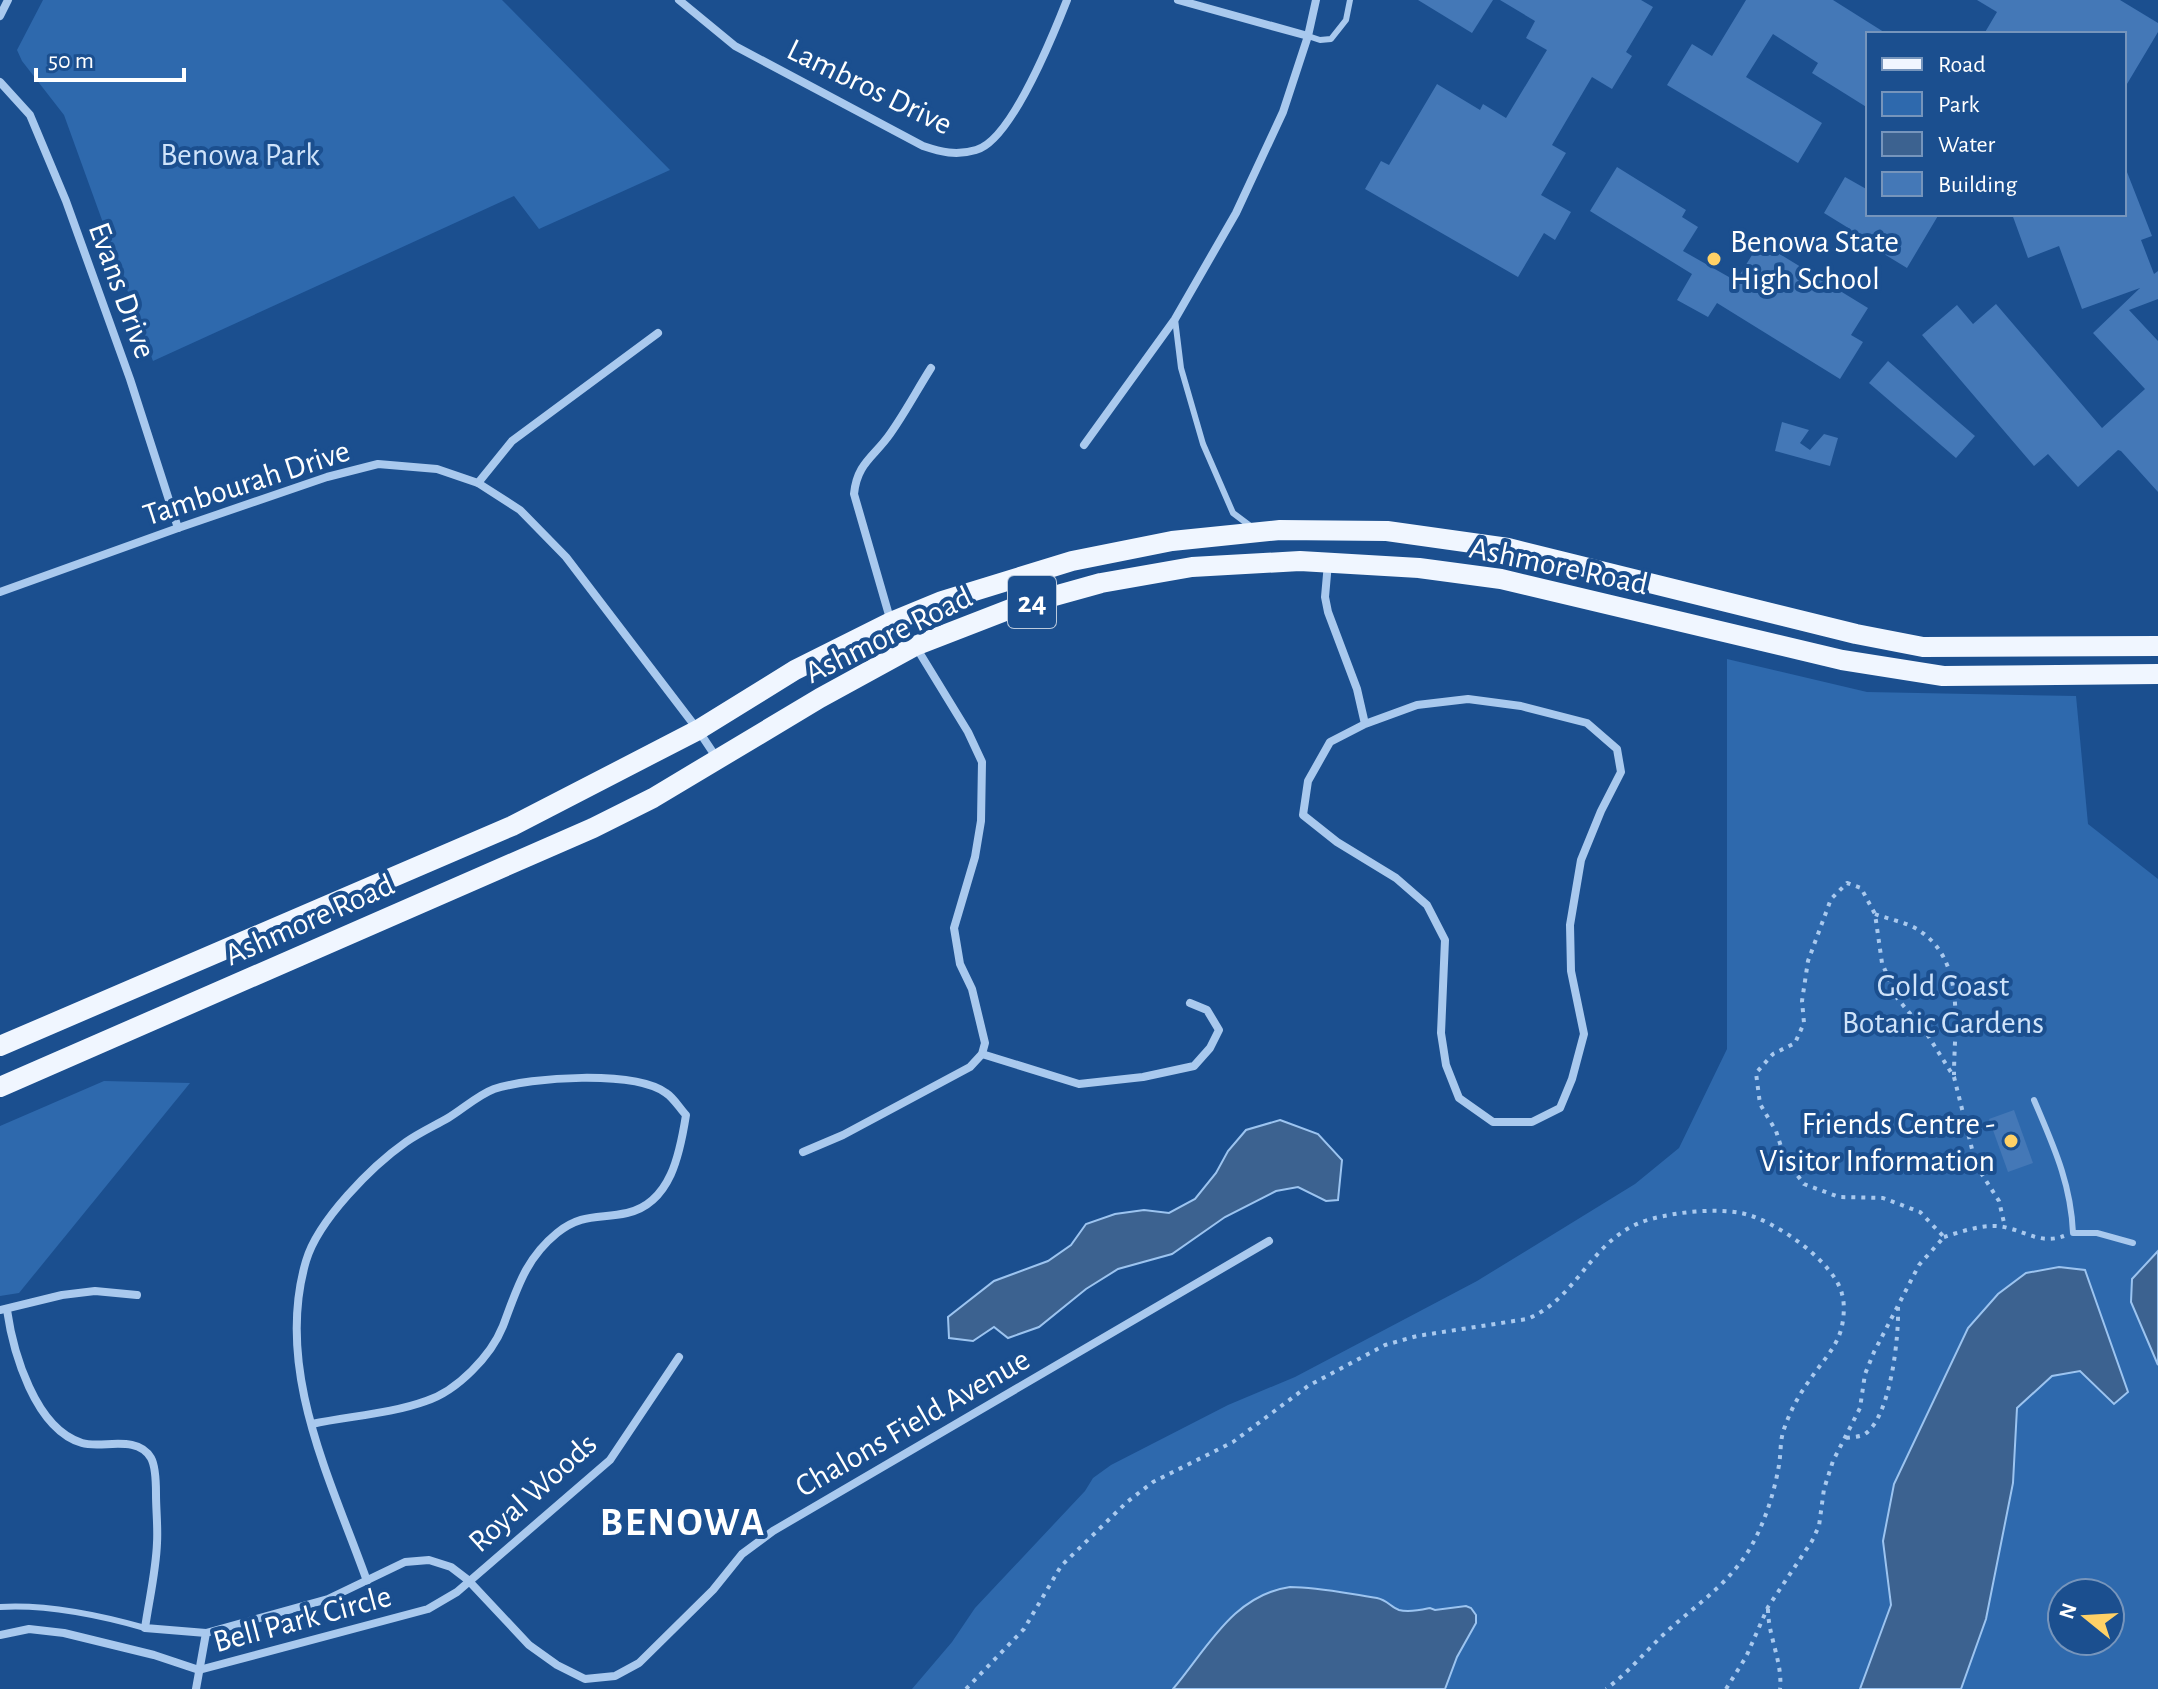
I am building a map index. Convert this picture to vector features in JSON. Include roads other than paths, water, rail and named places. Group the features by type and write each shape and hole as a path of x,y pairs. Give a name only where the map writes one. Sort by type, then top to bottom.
{"main road":[{"name":"Ashmore Road","path":"0,1046 512,826 698,730 795,670 891,622 942,601 1072,561 1172,541 1258,532 1387,531 1508,548 1856,634 1923,647 2158,646"},
{"name":"Ashmore Road","path":"0,1087 593,828 653,798 820,698 915,646 1018,606 1101,583 1192,567 1300,561 1419,568 1501,579 1842,660 1943,676 2158,674"}],"street":[{"path":"0,16 8,0"},
{"name":"Lambros Drive","path":"679,0 735,46 923,146 948,154 979,150 1002,132 1047,52 1067,0"},
{"path":"1178,0 1308,36"},
{"path":"1084,445 1175,319 1242,201 1283,112 1308,36 1316,0"},
{"name":"Evans Drive","path":"0,82 30,115 66,201 130,379 178,528"},
{"path":"478,483 512,441 658,333"},
{"path":"891,622 854,494 856,477 888,437 931,368"},
{"name":"Tambourah Drive","path":"0,592 327,477 378,464 437,469 478,483 520,510 566,557 698,730 718,761"},
{"path":"1328,562 1325,597 1328,612 1357,689 1365,724"},
{"path":"803,1152 843,1135 945,1082 970,1067 982,1054 985,1043 972,989 960,964 954,928 975,857 981,821 982,762 968,732 915,646"},
{"path":"1468,699 1521,706 1587,723 1617,749 1621,772 1581,860 1570,925 1571,971 1584,1034 1572,1079 1560,1108 1532,1122 1493,1122 1459,1098 1446,1065 1441,1033 1445,940 1427,905 1396,878 1337,842 1303,815 1308,781 1330,742 1365,724 1417,705 1468,699"},
{"path":"982,1054 1079,1084 1169,1073 1194,1066 1210,1048 1219,1030 1207,1010 1190,1003"},
{"path":"312,1424 428,1401 461,1380 487,1356 502,1329 515,1289 536,1253 559,1231 588,1216 629,1213 659,1195 679,1159 686,1115 666,1092 631,1081 593,1078 532,1080 491,1090 406,1142 330,1214 306,1259 295,1322 300,1383 312,1424 367,1581"},
{"name":"Chalons Field Avenue","path":"206,1633 328,1599 405,1562 429,1560 451,1567 468,1580 529,1645 557,1665 585,1679 615,1676 639,1663 713,1590 742,1554 773,1531 1269,1241"},
{"path":"137,1295 95,1291 62,1295 3,1310 18,1363 51,1422 83,1443 127,1444 141,1449 152,1458 156,1483 157,1544 145,1628 206,1633 196,1689"},
{"name":"Royal Woods","path":"468,1580 610,1460 679,1357"},
{"name":"Bell Park Circle","path":"0,1635 29,1629 64,1633 154,1655 199,1670 428,1609 457,1592 468,1580"}],"lane":[{"path":"1308,36 1320,40 1331,39 1346,20 1350,0"},
{"path":"1175,319 1181,368 1203,444 1233,513 1258,532"},
{"path":"2034,1100 2062,1168 2072,1202 2073,1233 2097,1233 2133,1243"},
{"path":"0,1607 29,1605 116,1619 145,1628"}],"water":[{"path":"1280,1120 1318,1134 1342,1160 1338,1200 1326,1201 1298,1187 1276,1191 1225,1217 1172,1254 1118,1269 1086,1289 1039,1327 1008,1338 994,1327 973,1341 949,1338 948,1317 994,1281 1048,1261 1071,1245 1086,1224 1115,1214 1144,1210 1169,1213 1195,1199 1246,1130"},
{"path":"2158,1251 2158,1365 2131,1302 2132,1279"},
{"path":"2059,1267 2085,1270 2128,1392 2114,1404 2080,1371 2052,1376 2017,1408 2013,1483 1986,1619 1961,1689 1860,1689 1891,1605 1883,1541 1894,1484 1968,1328 1998,1294 2026,1273"},
{"path":"1290,1587 1377,1598 1403,1611 1466,1606 1476,1615 1476,1623 1457,1657 1445,1689 1173,1689 1237,1612 1270,1592"}],"place":[{"name":"Benowa State High School","path":"1714,259"},
{"name":"Friends Centre - Visitor Information","path":"2011,1141"}],"district":[{"name":"BENOWA","path":"683,1521"}],"park label":[{"name":"Benowa Park","path":"240,154"},
{"name":"Gold Coast Botanic Gardens","path":"1943,1004"}]}
